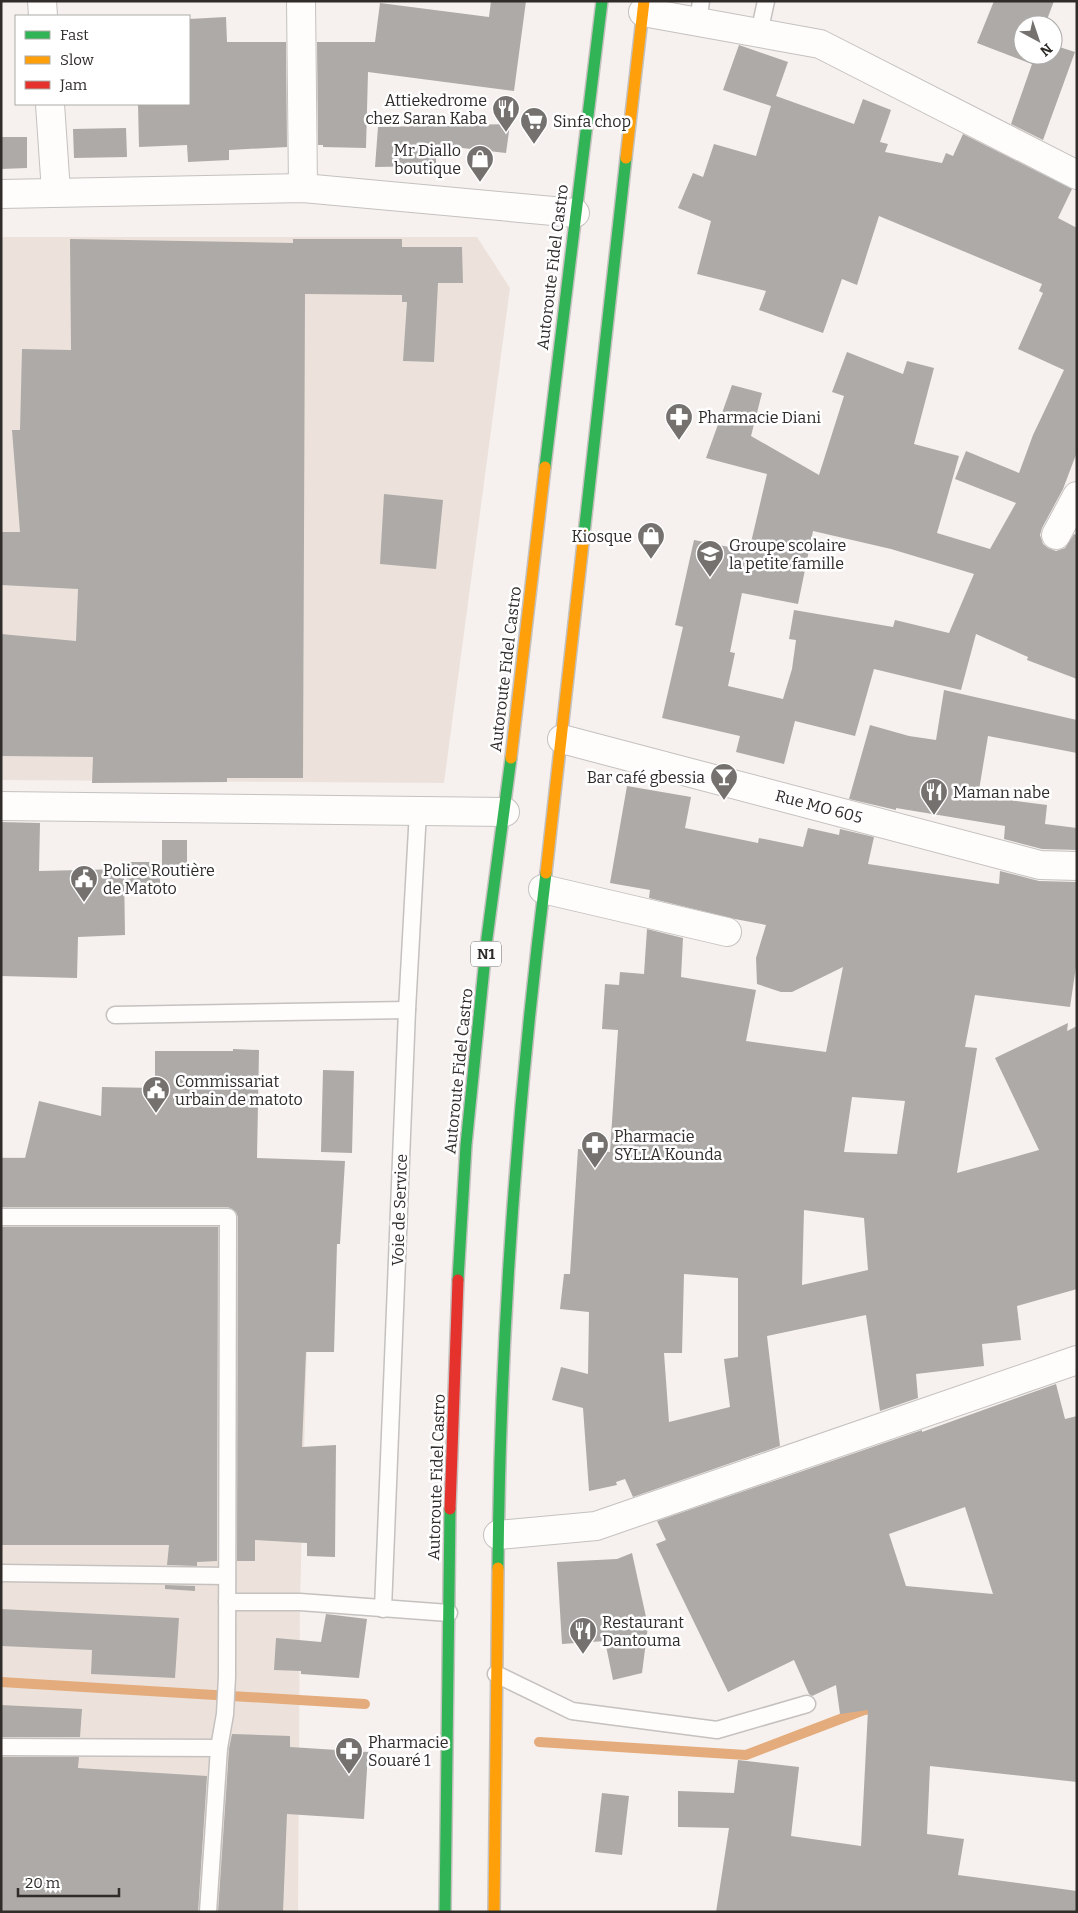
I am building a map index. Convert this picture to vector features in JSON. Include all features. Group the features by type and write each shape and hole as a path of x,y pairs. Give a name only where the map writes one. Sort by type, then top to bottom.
{"highway":[{"name":"Autoroute Fidel Castro","path":"445,1912 449,1555 457,1313 466,1145 487,938 504,812 602,1"},
{"path":"494,1912 498,1535 504,1336 516,1170 543,889 562,739 644,6"}],"street":[{"path":"42,1 43,15"},
{"path":"301,1 303,188"},
{"path":"644,6 699,11 759,33 820,44 1077,175"},
{"path":"50,105 56,192"},
{"path":"1,194 303,188 575,212"},
{"path":"1056,535 1077,496"},
{"name":"Rue MO 605","path":"562,739 1040,864 1077,866"},
{"path":"1,806 504,812"},
{"path":"543,889 727,932"},
{"path":"498,1535 596,1526 1077,1360"}],"lane":[{"path":"759,33 766,1"},
{"name":"Voie de Service","path":"382,1609 407,1010 418,811"},
{"path":"115,1015 407,1010"},
{"path":"1,1217 228,1217 227,1677 225,1714 218,1748 208,1912"},
{"path":"1,1573 227,1576"},
{"path":"227,1602 300,1602 449,1613"},
{"path":"496,1674 572,1711 717,1730 807,1704"},
{"path":"1,1747 218,1748"}],"shaded area":[{"path":"1,237 477,237 510,288 444,783 1,780"},
{"path":"1,1157 312,1160 300,1602 298,1912 1,1912"}],"building":[{"path":"491,1 526,1 514,91 368,72 366,148 323,147 323,145 318,145 317,42 375,42 380,3 489,17"},
{"path":"994,1 1054,1 1049,15 1013,15 1013,57 977,43"},
{"path":"226,17 227,42 286,42 287,147 229,150 229,160 188,162 187,145 139,147 138,105 190,105 190,19"},
{"path":"739,45 788,62 776,96 854,124 863,99 891,110 880,142 888,144 885,152 942,163 946,153 953,156 963,134 1072,189 1058,218 1077,228 1077,452 1063,489 1040,535 1043,544 1056,551 1065,548 1074,534 1077,535 1077,679 1027,660 1028,657 976,634 961,690 874,669 855,736 795,721 784,764 736,752 740,736 662,718 683,627 675,625 694,540 749,551 767,474 706,458 732,385 762,393 751,436 819,475 844,396 832,392 847,352 903,374 907,361 934,368 914,444 959,456 937,533 990,549 1016,503 955,479 966,451 1019,473 1033,435 1064,370 1018,349 1043,293 1039,291 1042,284 879,216 857,285 842,279 823,333 759,310 766,291 697,274 711,221 678,208 693,173 703,177 714,144 756,156 771,106 723,90","holes":["813,531 891,549 974,574 949,633 895,620 893,627 794,610 789,639 796,640 792,669 783,699 728,686 735,653 730,652 742,593 798,604"]},
{"path":"1063,48 1075,52 1043,140 1011,124 1032,65 1063,65"},
{"path":"510,124 506,153 436,145 436,166 375,167 378,127"},
{"path":"126,128 127,157 74,158 73,129"},
{"path":"1,137 27,137 27,168 1,169"},
{"path":"70,239 293,243 293,239 402,239 402,247 462,247 463,283 438,283 434,362 403,361 407,302 402,302 402,295 305,294 303,778 227,778 227,782 92,783 93,757 1,756 1,634 76,641 78,589 1,585 1,532 20,532 12,430 20,430 22,349 71,350"},
{"path":"384,494 443,500 436,569 380,564"},
{"path":"944,690 1077,720 1077,753 988,736 978,796 1047,805 1045,824 1077,828 1077,850 1042,849 1004,839 1005,826 896,808 896,810 849,799 870,725 909,736 936,740"},
{"path":"627,786 691,797 685,828 758,843 759,838 803,847 808,828 839,835 840,829 874,837 868,864 999,884 1000,871 1039,881 1077,882 1077,960 1070,1007 975,995 965,1047 977,1048 957,1173 1039,1150 995,1058 1068,1023 1067,1031 1077,1026 1077,1289 1017,1306 1021,1340 982,1344 984,1366 916,1374 918,1398 880,1411 866,1315 767,1336 780,1446 633,1497 625,1479 616,1482 617,1485 589,1491 583,1408 552,1400 561,1367 588,1374 589,1312 560,1309 564,1274 570,1274 578,1149 610,1152 618,1030 602,1029 605,984 619,985 620,972 644,974 647,929 683,938 681,977 756,990 746,1041 826,1052 843,967 792,992 781,992 757,984 756,958 766,925 649,898 650,890 610,883","holes":["852,1097 905,1101 897,1154 844,1152","804,1210 864,1218 868,1270 802,1285","684,1274 738,1278 738,1357 724,1359 730,1407 669,1422 664,1353 682,1353"]},
{"path":"1,822 40,823 39,871 124,869 125,935 78,937 77,978 1,976"},
{"path":"162,840 187,840 187,873 162,873"},
{"path":"127,862 160,862 160,890 126,889"},
{"path":"233,1049 259,1050 257,1158 345,1161 340,1244 337,1244 334,1352 306,1352 302,1447 336,1445 335,1557 307,1556 307,1543 255,1540 255,1561 237,1561 238,1217 236,1212 228,1207 1,1207 1,1158 25,1158 39,1101 101,1116 102,1087 155,1088 155,1051 233,1051"},
{"path":"323,1070 354,1071 352,1153 321,1152"},
{"path":"1,1227 218,1227 217,1561 197,1562 197,1566 167,1565 169,1545 1,1545"},
{"path":"1056,1384 1065,1419 1077,1416 1077,1782 930,1766 927,1834 964,1839 958,1875 1077,1891 1077,1912 716,1912 729,1828 678,1827 678,1791 734,1793 738,1760 799,1767 791,1836 861,1846 868,1710 840,1714 836,1685 812,1696 809,1694 794,1660 728,1692 656,1544 666,1540 657,1521 922,1430 922,1432","holes":["965,1507 993,1594 906,1586 889,1534"]},
{"path":"632,1553 648,1626 642,1673 613,1680 605,1641 562,1644 557,1562 617,1559"},
{"path":"165,1585 195,1586 195,1591 165,1589"},
{"path":"1,1609 179,1618 175,1678 91,1674 92,1650 1,1646"},
{"path":"326,1614 367,1619 359,1678 301,1674 301,1671 274,1670 276,1638 321,1642"},
{"path":"1,1705 82,1709 80,1737 1,1737"},
{"path":"232,1734 290,1736 290,1747 368,1752 364,1819 287,1814 283,1912 218,1912 229,1749"},
{"path":"1,1757 79,1757 78,1768 207,1776 198,1912 1,1912"},
{"path":"602,1793 629,1796 622,1855 595,1852"}],"waterway":[{"path":"1,1682 365,1704"},
{"path":"539,1742 746,1755 864,1710 873,1709"}],"traffic: fast":[{"path":"545,467 602,1"},
{"path":"584,534 626,158"},
{"path":"458,1280 466,1145 487,938 511,758"},
{"path":"498,1568 502,1394 512,1220 527,1046 546,873"},
{"path":"445,1912 450,1509"}],"traffic: slow":[{"path":"626,158 644,1"},
{"path":"511,758 545,467"},
{"path":"546,873 584,534"},
{"path":"494,1912 498,1568"}],"traffic: jam":[{"path":"450,1509 458,1280"}],"place":[{"name":"Attiekedrome chez Saran Kaba","path":"506,133"},
{"name":"Sinfa chop","path":"534,145"},
{"name":"Mr Diallo boutique","path":"480,183"},
{"name":"Pharmacie Diani","path":"679,441"},
{"name":"Kiosque","path":"651,560"},
{"name":"Groupe scolaire la petite famille","path":"710,578"},
{"name":"Bar café gbessia","path":"724,801"},
{"name":"Maman nabe","path":"934,816"},
{"name":"Police Routière de Matoto","path":"84,903"},
{"name":"Commissariat urbain de matoto","path":"156,1114"},
{"name":"Pharmacie SYLLA Kounda","path":"595,1169"},
{"name":"Restaurant Dantouma","path":"583,1655"},
{"name":"Pharmacie Souaré 1","path":"349,1775"}]}
